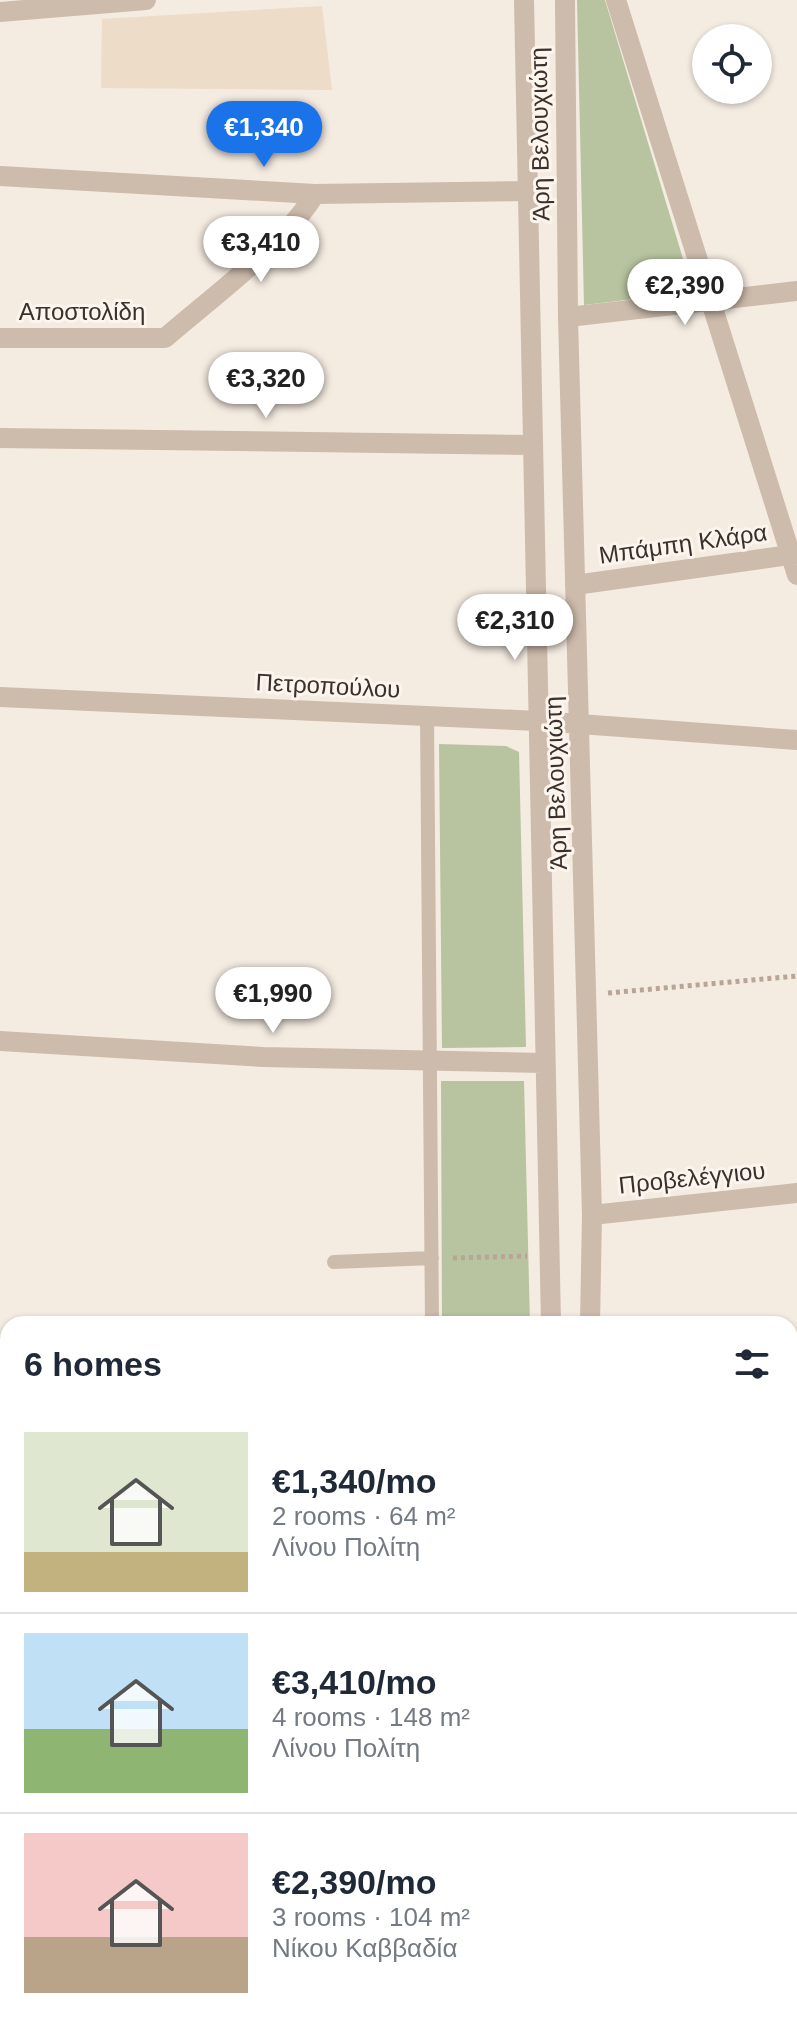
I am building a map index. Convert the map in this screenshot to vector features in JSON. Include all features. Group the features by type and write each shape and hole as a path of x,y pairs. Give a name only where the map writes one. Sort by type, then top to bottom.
{"street":[{"path":"0,12 146,0"},
{"name":"Άρη Βελουχιώτη","path":"524,0 551,1316"},
{"name":"Άρη Βελουχιώτη","path":"565,0 568,317 592,1215 590,1316"},
{"path":"616,0 794,554 797,575"},
{"path":"0,176 315,194 527,191"},
{"name":"Αποστολίδη","path":"0,338 165,338 282,235 315,194"},
{"path":"568,317 797,291"},
{"path":"0,438 532,445"},
{"name":"Μπάμπη Κλάρα","path":"575,585 794,554"},
{"name":"Πετροπούλου","path":"0,697 539,721 797,740"},
{"path":"0,1041 263,1057 544,1063"},
{"name":"Προβελέγγιου","path":"592,1215 797,1193"}],"lane":[{"path":"427,716 432,1316"},
{"path":"334,1262 432,1258"}],"path":[{"path":"587,995 797,976"},
{"path":"432,1258 550,1256"}],"green space":[{"path":"577,0 605,0 693,292 584,305"},
{"path":"439,744 506,746 519,752 526,1047 442,1048"},
{"path":"441,1081 524,1081 530,1316 442,1316"}],"shaded area":[{"path":"322,6 332,90 101,88 102,19"}]}
